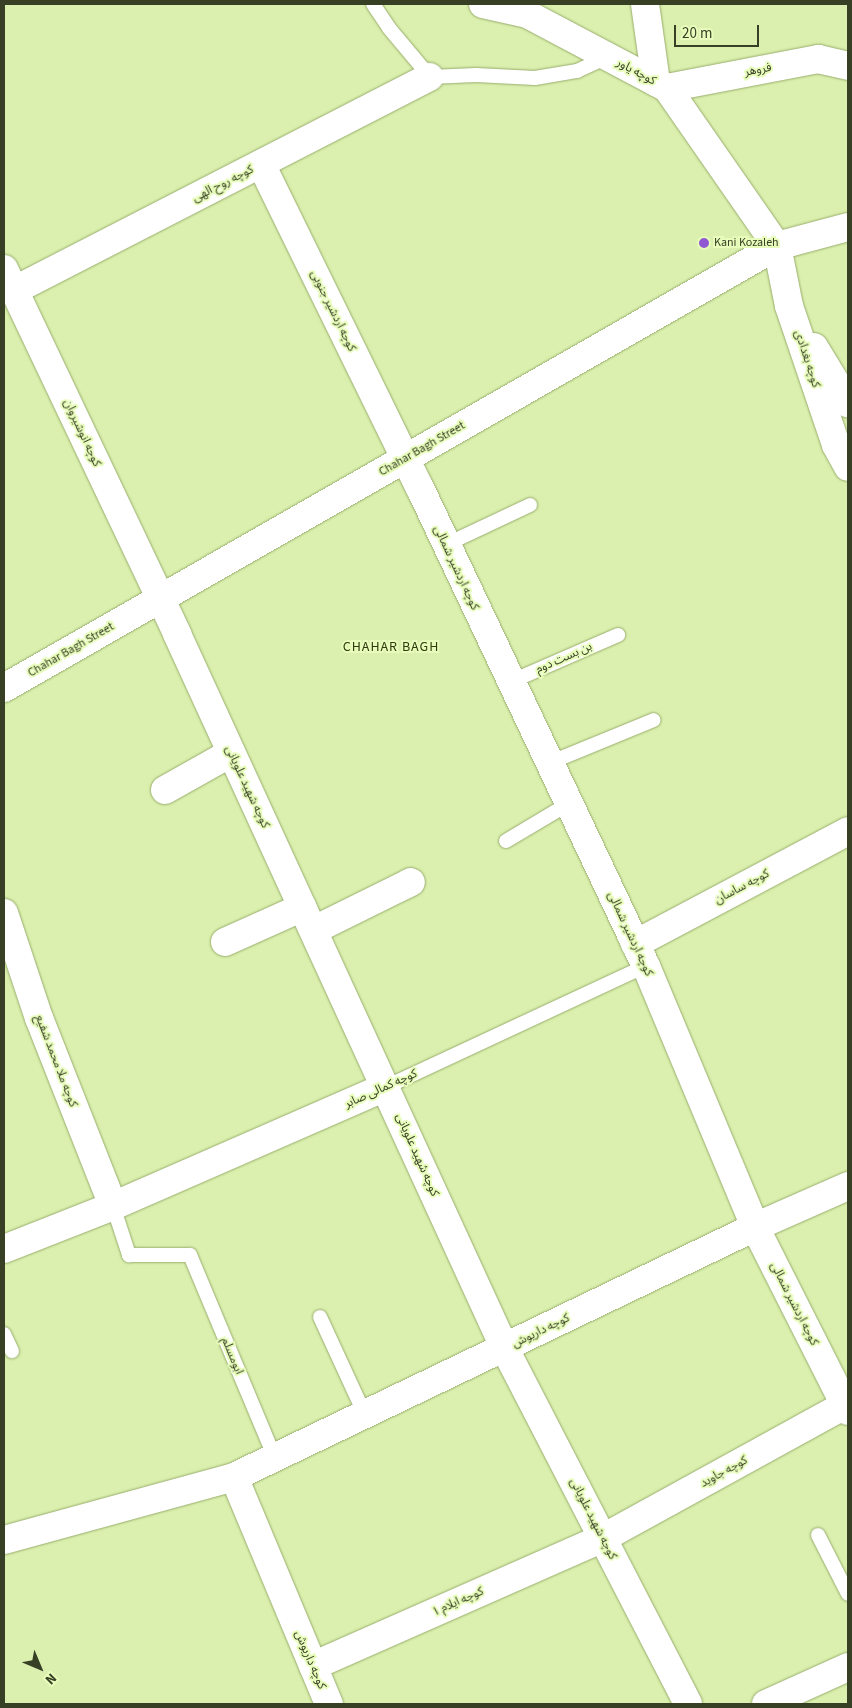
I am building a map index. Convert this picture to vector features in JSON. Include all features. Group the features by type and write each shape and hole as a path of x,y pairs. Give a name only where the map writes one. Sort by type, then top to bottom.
{"street":[{"name":"کوچه یاور","path":"483,4 527,14 662,85 778,246"},
{"path":"645,4 662,85"},
{"name":"فروهر","path":"662,85 818,59 848,66"},
{"name":"کوچه روح الهی","path":"10,279 261,164 430,77"},
{"name":"کوچه اردشیر جنوبی","path":"261,164 404,459"},
{"name":"Chahar Bagh Street","path":"4,688 778,246 848,227"},
{"name":"کوچه بغدادی","path":"778,246 789,306 836,445 848,467"},
{"name":"کوچه انوشیروان","path":"10,279 159,599"},
{"path":"789,306 848,403"},
{"name":"کوچه اردشیر شمالی","path":"404,459 420,488 640,955 755,1227 847,1408"},
{"name":"کوچه شهید علویانی","path":"159,599 309,918 505,1348 688,1704"},
{"path":"165,790 231,753"},
{"name":"کوچه ساسان","path":"640,955 848,831"},
{"path":"225,942 309,918 411,882"},
{"name":"کوچه ملا محمد شفیع","path":"4,913 40,1018 113,1206"},
{"name":"کوچه کمالی صابر","path":"4,1249 113,1206 386,1087"},
{"name":"کوچه داریوش","path":"4,1540 234,1477 755,1227 848,1186"},
{"name":"کوچه جاوید","path":"603,1538 847,1408"},
{"name":"کوچه داریوش","path":"234,1477 329,1704"},
{"name":"کوچه ایلام ۱","path":"313,1666 603,1538"},
{"path":"766,1704 848,1666"}],"lane":[{"path":"373,4 389,28 430,77 476,75 535,78 577,71 607,57"},
{"path":"445,544 530,504"},
{"name":"بن بست دوم","path":"510,682 618,635"},
{"path":"549,763 654,720"},
{"path":"506,841 568,804"},
{"name":"کوچه کمالی صابر","path":"386,1087 640,955"},
{"name":"ابومسلم","path":"113,1206 129,1255 190,1254 274,1458"},
{"path":"320,1317 365,1415"},
{"path":"4,1334 12,1352"},
{"path":"818,1535 848,1594"}],"place":[{"name":"Kani Kozaleh","path":"704,243"}],"district":[{"name":"CHAHAR BAGH","path":"391,647"}]}
